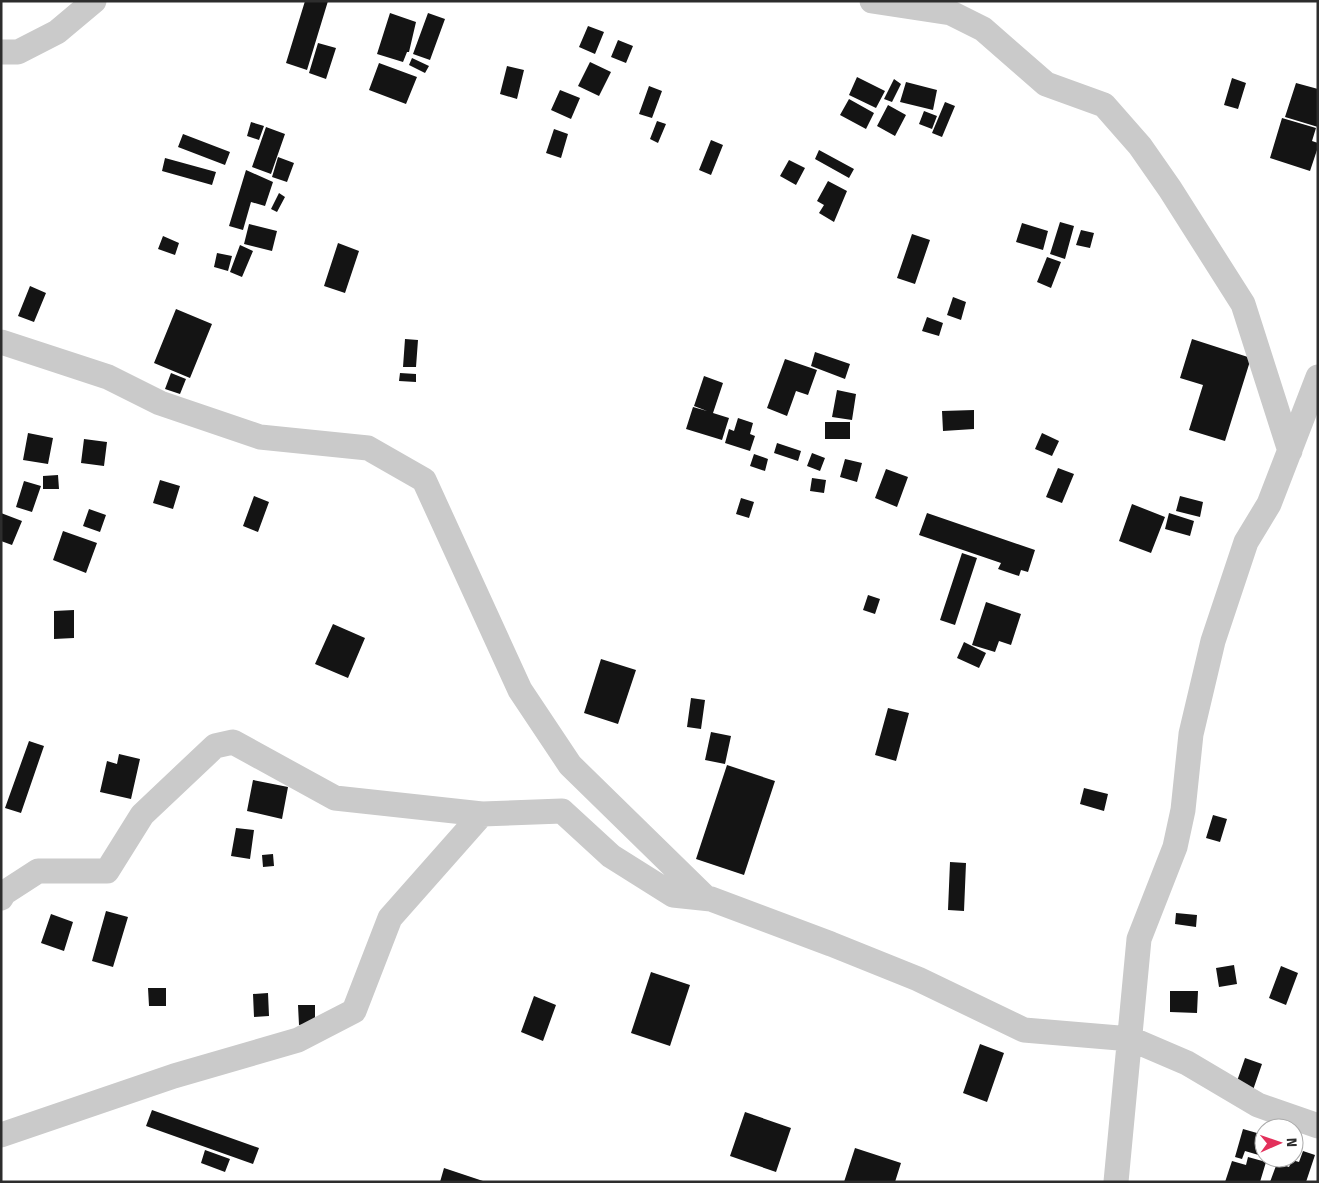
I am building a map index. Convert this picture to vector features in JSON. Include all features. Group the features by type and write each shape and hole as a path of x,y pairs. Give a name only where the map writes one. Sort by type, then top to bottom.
{"street":[{"path":"1,52 18,52 57,32 94,1"},
{"path":"872,1 945,7 983,29 1046,84 1104,105 1140,146 1243,304 1290,451"},
{"path":"1,342 108,377 160,403 260,437 368,448 424,480 520,690 565,757 706,898"},
{"path":"1116,1182 1139,939 1175,846 1183,810 1191,734 1213,642 1246,542 1269,504 1318,377"},
{"path":"1,898 4,893 38,871 107,871 142,815 215,746 233,742 335,798 482,814 562,811 611,856 673,895 706,898 918,979 1024,1030 1131,1039 1187,1063 1258,1105 1318,1126"},
{"path":"1,1135 174,1076 298,1040 354,1011 390,918 482,814"}],"building":[{"path":"305,1 328,1 307,70 286,63"},
{"path":"390,13 416,22 409,52 407,52 403,62 377,54"},
{"path":"428,13 445,19 430,60 413,54"},
{"path":"588,26 604,32 595,54 579,47"},
{"path":"618,40 633,46 626,63 611,57"},
{"path":"318,43 336,48 326,79 309,73"},
{"path":"412,58 429,66 425,73 409,65"},
{"path":"590,62 611,72 599,96 578,86"},
{"path":"379,63 417,77 406,104 369,90"},
{"path":"507,66 524,70 517,99 500,94"},
{"path":"857,77 885,91 876,108 849,95"},
{"path":"1232,78 1246,83 1238,109 1224,105"},
{"path":"894,79 901,84 892,102 884,99"},
{"path":"906,82 937,90 933,110 900,102"},
{"path":"1296,83 1318,89 1318,127 1285,117"},
{"path":"649,86 662,91 652,118 639,114"},
{"path":"560,90 580,98 571,119 551,110"},
{"path":"849,99 874,113 866,129 840,115"},
{"path":"945,102 955,106 942,137 932,133"},
{"path":"888,105 906,115 895,136 877,126"},
{"path":"924,111 937,116 932,129 919,124"},
{"path":"1282,118 1316,128 1312,141 1318,143 1318,147 1310,171 1270,158"},
{"path":"657,121 666,124 658,143 650,139"},
{"path":"251,122 264,126 259,140 247,136"},
{"path":"266,127 285,134 271,174 252,167"},
{"path":"554,129 568,134 561,158 546,153"},
{"path":"183,134 230,152 225,165 178,147"},
{"path":"711,140 723,145 711,175 699,170"},
{"path":"819,150 854,169 849,178 815,159"},
{"path":"278,157 294,163 287,182 272,177"},
{"path":"165,158 216,172 212,185 162,171"},
{"path":"789,160 805,168 796,185 780,176"},
{"path":"246,170 273,182 265,206 251,202 243,230 229,226"},
{"path":"828,181 847,191 834,222 819,213 824,205 817,201"},
{"path":"279,193 285,197 277,212 271,209"},
{"path":"1060,222 1074,226 1065,259 1050,254"},
{"path":"1022,223 1048,231 1043,250 1016,242"},
{"path":"249,224 277,231 272,251 244,244"},
{"path":"1081,230 1094,233 1090,248 1076,245"},
{"path":"912,234 930,240 915,284 897,278"},
{"path":"163,236 179,243 175,255 158,249"},
{"path":"338,243 359,251 345,293 324,286"},
{"path":"240,245 253,251 242,277 230,272"},
{"path":"217,253 232,256 228,271 214,267"},
{"path":"1047,257 1061,262 1051,288 1037,282"},
{"path":"30,286 46,293 34,322 18,316"},
{"path":"953,297 966,302 961,320 947,315"},
{"path":"176,309 212,324 190,378 154,363"},
{"path":"927,317 943,323 939,336 922,331"},
{"path":"405,339 418,340 416,367 403,367"},
{"path":"1192,339 1251,358 1225,441 1189,430 1203,385 1180,378"},
{"path":"815,352 850,364 845,379 811,366"},
{"path":"785,359 817,370 808,395 796,391 787,416 767,408"},
{"path":"171,373 186,379 180,394 165,389"},
{"path":"400,373 416,374 416,382 399,381"},
{"path":"704,376 723,383 713,413 729,418 722,440 686,429 693,407 707,411 694,406"},
{"path":"837,390 856,394 852,420 832,417"},
{"path":"974,410 974,429 943,431 942,411"},
{"path":"738,418 753,423 750,434 755,436 750,451 725,443 729,429 734,431"},
{"path":"825,422 850,422 850,439 825,439"},
{"path":"28,433 53,438 48,464 23,460"},
{"path":"1042,433 1059,441 1052,456 1035,449"},
{"path":"84,439 107,442 104,466 81,463"},
{"path":"777,443 801,451 798,461 774,453"},
{"path":"812,453 825,458 820,471 807,466"},
{"path":"754,454 768,459 765,471 750,466"},
{"path":"845,459 862,463 857,482 840,477"},
{"path":"1058,468 1074,474 1062,503 1046,497"},
{"path":"886,469 908,477 897,507 875,498"},
{"path":"58,475 59,489 43,489 43,476"},
{"path":"812,478 826,480 824,493 810,491"},
{"path":"160,480 180,486 173,509 153,503"},
{"path":"24,481 41,486 32,512 16,507"},
{"path":"254,496 269,502 258,532 243,526"},
{"path":"1180,496 1203,502 1200,517 1176,511"},
{"path":"741,498 754,502 749,518 736,514"},
{"path":"1132,504 1165,517 1151,553 1119,541"},
{"path":"89,509 106,515 100,532 83,526"},
{"path":"1,513 22,521 12,545 1,541"},
{"path":"927,513 1035,550 1028,572 1021,570 1019,576 998,569 1001,563 919,535"},
{"path":"1169,513 1194,521 1190,536 1165,529"},
{"path":"63,531 97,543 86,573 53,560"},
{"path":"962,553 977,558 955,625 940,620"},
{"path":"868,595 880,599 875,614 863,610"},
{"path":"986,602 1021,614 1011,645 999,641 995,652 972,645"},
{"path":"74,610 74,638 54,639 54,611"},
{"path":"333,624 365,638 348,678 315,664"},
{"path":"964,642 986,653 979,668 957,658"},
{"path":"601,659 636,670 618,724 584,713"},
{"path":"691,698 705,700 701,729 687,727"},
{"path":"888,708 909,713 896,761 875,755"},
{"path":"711,732 731,736 725,764 705,760"},
{"path":"29,741 44,746 21,813 5,808"},
{"path":"119,754 140,759 131,799 100,792 107,761 117,764"},
{"path":"727,765 775,781 744,875 696,859"},
{"path":"253,780 288,787 282,819 247,811"},
{"path":"1084,788 1108,794 1104,811 1080,804"},
{"path":"1213,815 1227,819 1220,842 1206,838"},
{"path":"236,828 254,830 250,859 231,856"},
{"path":"273,854 274,866 263,867 262,855"},
{"path":"950,862 966,863 964,911 948,910"},
{"path":"106,911 128,917 113,967 92,961"},
{"path":"1176,913 1197,915 1196,927 1175,924"},
{"path":"51,914 73,922 64,951 41,943"},
{"path":"1234,965 1237,984 1219,987 1216,968"},
{"path":"1281,966 1298,973 1286,1005 1269,998"},
{"path":"651,972 690,985 670,1046 631,1033"},
{"path":"148,988 166,988 166,1006 149,1006"},
{"path":"1170,991 1198,991 1197,1013 1170,1012"},
{"path":"268,993 269,1016 254,1017 253,994"},
{"path":"534,996 556,1005 543,1041 521,1032"},
{"path":"298,1005 315,1005 315,1024 299,1025"},
{"path":"980,1044 1004,1053 987,1102 963,1093"},
{"path":"1245,1058 1262,1064 1253,1090 1236,1084"},
{"path":"152,1110 259,1148 253,1164 146,1126"},
{"path":"745,1112 791,1128 776,1172 730,1156"},
{"path":"1243,1129 1254,1132 1254,1154 1245,1151 1242,1159 1235,1157"},
{"path":"855,1148 901,1163 895,1182 844,1182"},
{"path":"205,1150 230,1159 225,1172 201,1163"},
{"path":"1304,1151 1315,1155 1306,1182 1270,1182 1275,1168 1304,1168"},
{"path":"1248,1157 1254,1159 1254,1168 1264,1168 1260,1182 1225,1182 1232,1161 1246,1165"},
{"path":"444,1168 483,1181 483,1182 440,1182"}]}
